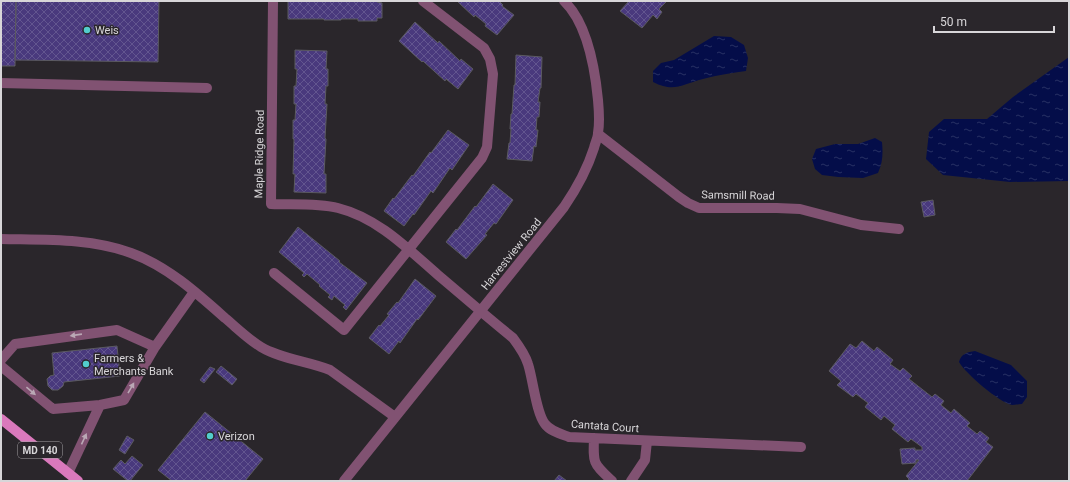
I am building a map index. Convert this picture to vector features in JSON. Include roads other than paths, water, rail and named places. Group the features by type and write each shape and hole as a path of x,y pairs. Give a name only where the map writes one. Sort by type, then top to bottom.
{"main road":[{"name":"MD 140","path":"1,419 78,481"}],"street":[{"name":"Maple Ridge Road","path":"273,1 271,204 337,208 374,223 481,312"},
{"path":"274,273 344,330 482,158 488,147 493,74 490,60 484,48 423,1"},
{"name":"Harvestview Road","path":"344,481 564,207 579,185 589,164 598,134 599,115 593,63 571,3"},
{"path":"1,83 207,88"},
{"name":"Samsmill Road","path":"598,134 679,198 699,208 800,209 861,225 899,229"},
{"path":"1,239 81,242 106,246 130,253 162,268 194,292 262,348 274,354 317,365 330,370 395,417"},
{"path":"1,366 53,409 100,405 124,400 155,347 194,292"},
{"name":"Cantata Court","path":"481,312 512,338 523,351 528,364 538,409 545,424 557,433 569,437 801,446"},
{"path":"1,360 15,344 117,330 155,347"},
{"path":"68,473 100,405"},
{"path":"594,438 593,458 595,464 612,481"},
{"path":"631,481 645,460 647,441"}],"water":[{"path":"714,36 731,37 744,45 748,58 746,71 714,76 673,87 667,87 653,82 653,71 661,63 674,60"},
{"path":"1069,57 1069,181 1010,182 943,175 926,159 929,132 944,119 987,119 1013,97"},
{"path":"875,138 882,142 882,158 878,173 863,178 838,177 822,175 815,169 812,159 816,149 835,144 858,144"},
{"path":"975,351 1011,365 1027,381 1027,397 1022,404 1012,405 1000,399 983,387 968,373 959,362 963,355"}],"place":[{"name":"Weis","path":"87,30"},
{"name":"Farmers & Merchants Bank","path":"86,364"},
{"name":"Verizon","path":"210,436"}]}
